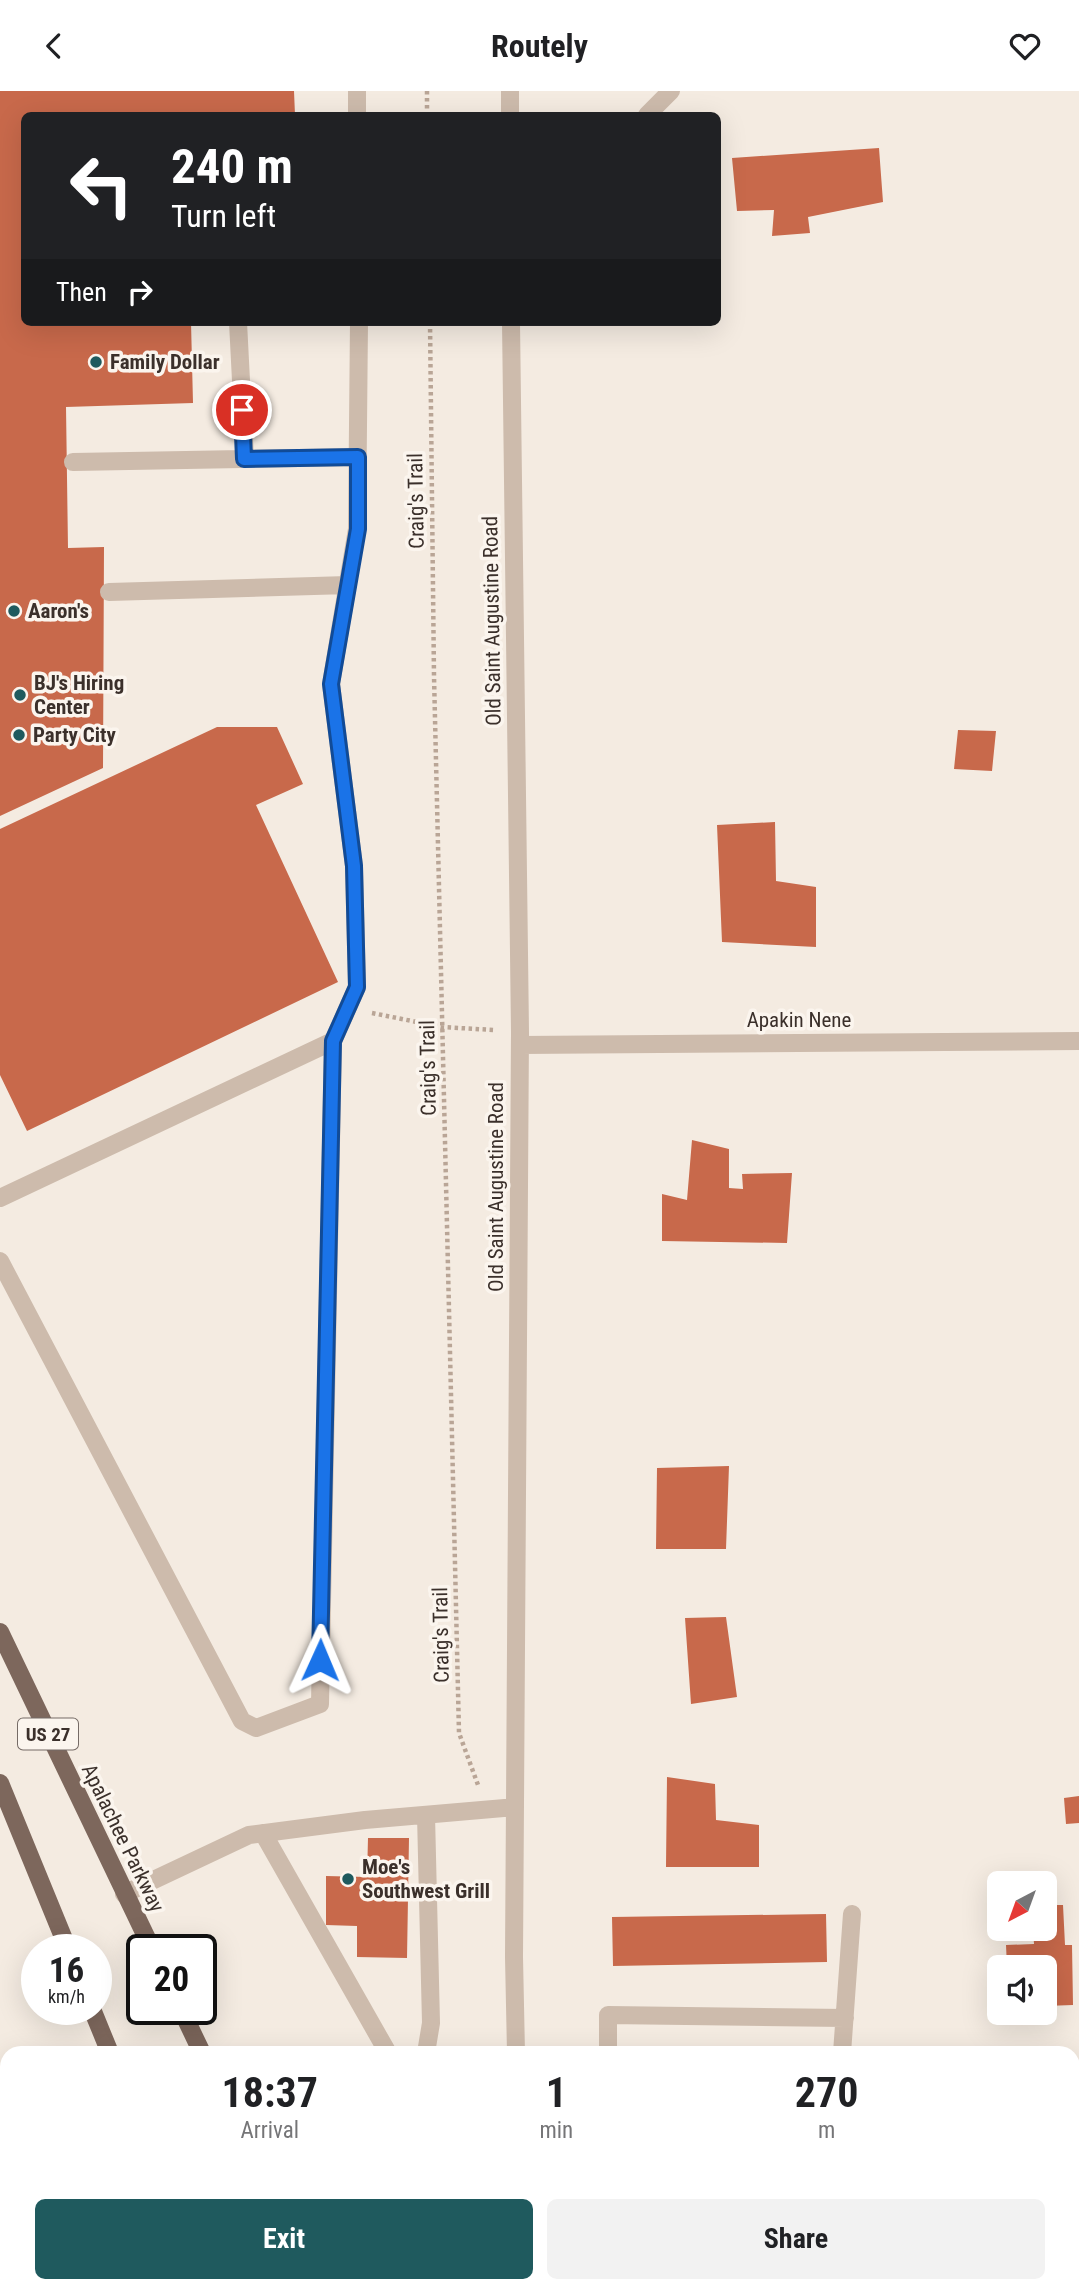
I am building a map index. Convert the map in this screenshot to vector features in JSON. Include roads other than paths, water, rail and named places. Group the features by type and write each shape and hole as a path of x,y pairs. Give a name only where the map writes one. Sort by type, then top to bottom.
{"main road":[{"name":"Apalachee Parkway","path":"0,1632 144,1934"},
{"path":"0,1783 62,1934"},
{"path":"99,2025 107,2046"},
{"path":"189,2025 199,2046"}],"street":[{"path":"357,91 357,112"},
{"path":"510,91 510,112"},
{"path":"650,112 671,91"},
{"path":"238,326 244,459"},
{"path":"0,1261 242,1721 256,1728 320,1704 333,1041 357,987 354,866 331,684 358,529 359,326"},
{"name":"Old Saint Augustine Road","path":"511,326 520,1038 516,2046"},
{"path":"73,462 358,457"},
{"path":"108,591 348,585"},
{"name":"Apakin Nene","path":"520,1038 1079,1041"},
{"path":"2,1191 333,1041"},
{"path":"124,1893 249,1835 515,1807"},
{"path":"426,1815 431,2023 427,2046"},
{"path":"263,1833 384,2046"},
{"path":"843,2046 852,1914"},
{"path":"608,2046 608,2015 845,2018"}],"place":[{"name":"Family Dollar","path":"96,362"},
{"name":"Aaron's","path":"14,611"},
{"name":"BJ's Hiring Center","path":"20,695"},
{"name":"Party City","path":"19,735"},
{"name":"Moe's Southwest Grill","path":"348,1879"}]}
